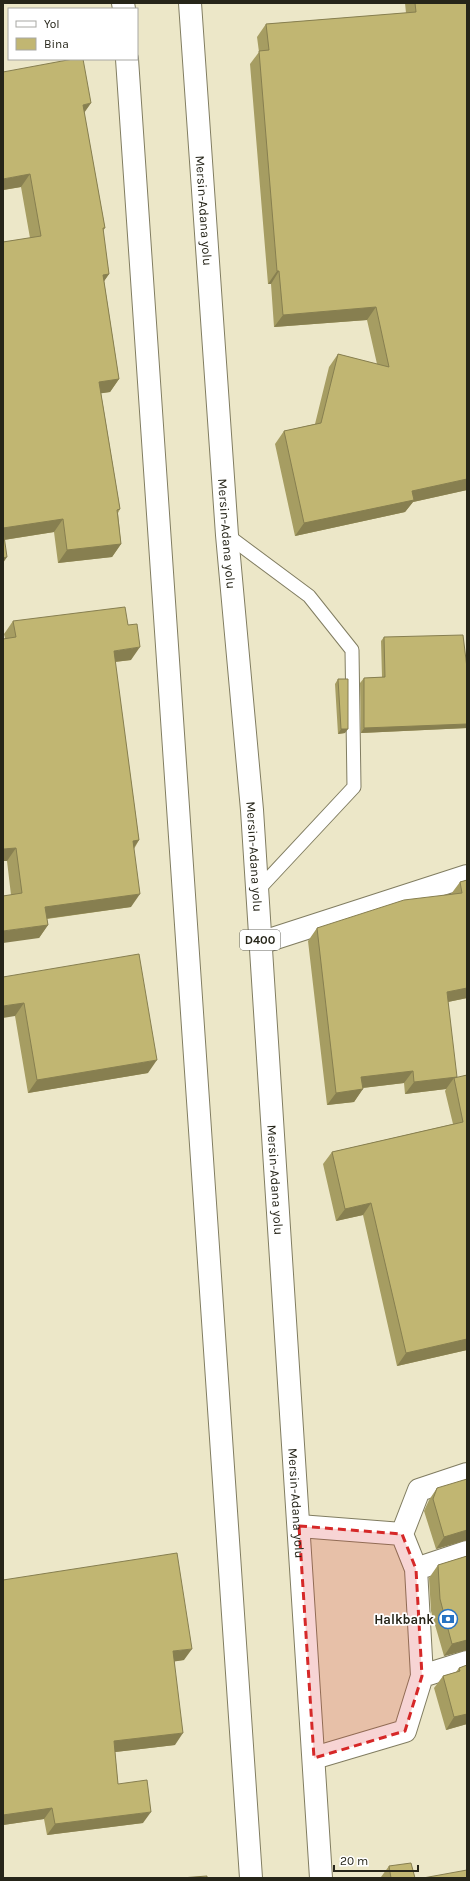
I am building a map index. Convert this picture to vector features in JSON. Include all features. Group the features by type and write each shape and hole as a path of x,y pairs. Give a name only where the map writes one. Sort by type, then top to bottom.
{"main road":[{"name":"Mersin-Adana yolu","path":"190,3 227,535 252,810 321,1878"},
{"path":"127,60 251,1878"},
{"path":"260,943 467,876"},
{"path":"314,1758 405,1731 422,1676 416,1569 402,1534 419,1490 467,1474"},
{"path":"299,1526 402,1534"},
{"path":"416,1569 467,1552"},
{"path":"422,1676 467,1662"}],"lane":[{"path":"227,535 309,596 352,650 354,787 257,891"}],"highlighted area":[{"path":"299,1526 402,1534 416,1569 422,1676 405,1731 314,1758"}],"building":[{"path":"415,3 467,3 467,479 412,491 414,500 304,523 284,431 321,423 338,354 389,367 376,307 283,315 279,271 277,271 259,51 269,50 266,24 416,12"},
{"path":"68,60 83,60 91,103 83,105 105,228 103,228 109,274 103,275 119,379 99,382 120,509 117,510 121,544 67,550 63,519 3,528 3,242 41,236 30,174 3,179 3,72"},
{"path":"3,529 7,557 3,558"},
{"path":"125,607 128,625 137,624 140,647 114,651 139,840 133,841 140,894 45,907 48,925 3,931 3,896 22,893 16,848 3,849 3,639 16,637 13,621"},
{"path":"463,635 467,668 467,724 364,728 364,678 385,677 384,637"},
{"path":"338,679 348,679 348,729 341,729"},
{"path":"467,880 467,988 447,992 457,1077 414,1082 413,1071 361,1077 363,1089 336,1093 317,928 404,900 462,893 460,882"},
{"path":"139,954 157,1060 37,1080 24,1003 3,1006 3,977"},
{"path":"467,1075 467,1339 406,1353 371,1203 345,1209 332,1152 463,1122 454,1078"},
{"path":"467,1479 467,1530 444,1537 433,1499 437,1488"},
{"path":"177,1553 192,1649 173,1651 183,1733 114,1741 118,1784 147,1780 151,1812 55,1824 52,1808 3,1815 3,1580"},
{"path":"467,1556 467,1640 452,1644 440,1599 438,1565"},
{"path":"467,1665 467,1714 454,1717 443,1676 460,1671 459,1668"},
{"path":"411,1863 415,1878 391,1878 389,1866"},
{"path":"467,1870 467,1878 423,1878"},
{"path":"207,1876 207,1878 181,1878"}],"place":[{"name":"Halkbank","path":"448,1619"}]}
